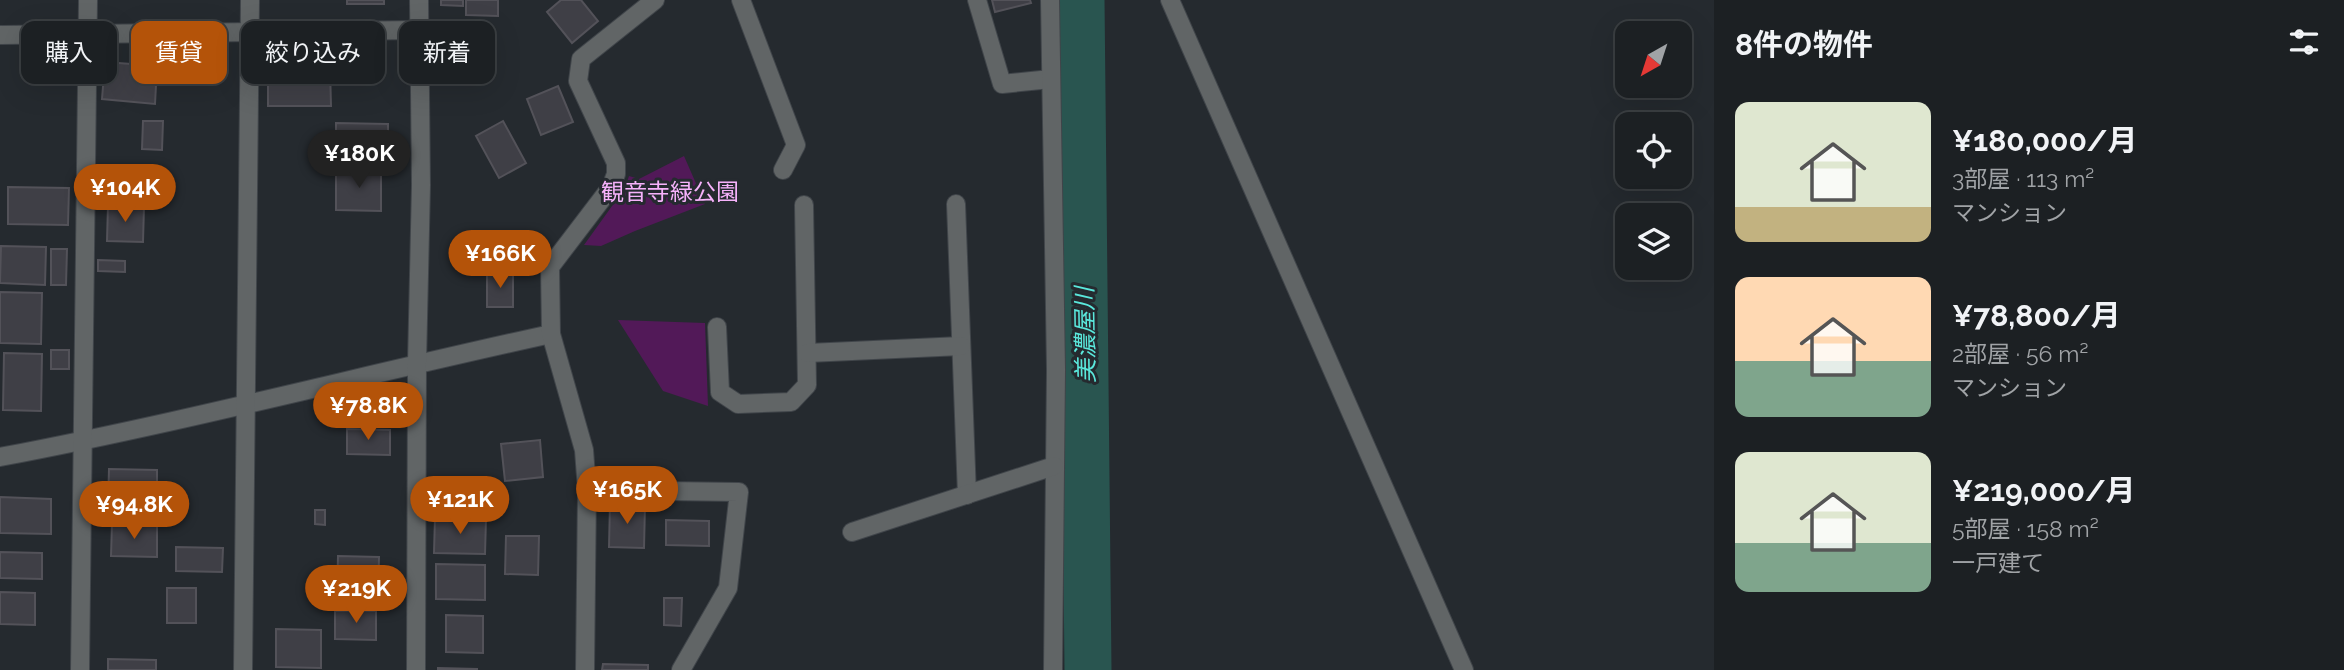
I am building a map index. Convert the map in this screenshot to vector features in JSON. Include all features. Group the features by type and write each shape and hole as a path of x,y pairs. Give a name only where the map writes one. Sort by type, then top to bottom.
{"street":[{"path":"88,0 88,21"},
{"path":"249,21 250,0"},
{"path":"419,0 419,21"},
{"path":"585,670 587,490 584,450 551,334 550,267 611,187 616,174 617,163 578,81 581,59 655,0"},
{"path":"741,0 796,145 783,170"},
{"path":"976,0 1002,84 1051,79"},
{"path":"1049,0 1055,370 1052,670"},
{"path":"1170,0 1464,670"},
{"path":"117,33 241,31"},
{"path":"0,34 21,34"},
{"path":"80,670 88,84"},
{"path":"243,670 249,84"},
{"path":"416,670 420,84"},
{"path":"956,204 967,495"},
{"path":"718,327 720,393 738,404 791,402 807,385 804,205"},
{"path":"0,457 84,441 551,334"},
{"path":"808,354 961,346"},
{"path":"852,532 1054,466"},
{"path":"587,490 739,492 728,588 681,670"}],"green space":[{"name":"観音寺緑公園","path":"684,156 705,204 601,246 584,245 625,188 629,176 639,179"},
{"path":"618,320 705,323 708,406 663,391"}],"building":[{"path":"347,0 384,0 384,4 347,4"},
{"path":"441,0 463,0 463,6 441,5"},
{"path":"466,0 498,0 498,16 466,15"},
{"path":"561,0 581,0 598,21 572,43 547,12"},
{"path":"992,0 1030,0 1031,3 995,12"},
{"path":"117,63 131,64 131,84 156,84 155,104 102,99 103,84 117,84"},
{"path":"268,84 330,84 331,106 268,106"},
{"path":"558,86 573,122 541,135 527,99"},
{"path":"143,121 163,121 162,150 142,149"},
{"path":"503,121 526,163 499,178 476,136"},
{"path":"336,123 388,124 388,162 336,162"},
{"path":"336,168 381,169 381,211 336,210"},
{"path":"8,187 69,188 68,225 8,224"},
{"path":"108,205 144,206 143,242 107,241"},
{"path":"1,246 46,247 45,285 0,283"},
{"path":"51,249 67,249 66,285 51,285"},
{"path":"98,260 125,261 125,272 98,271"},
{"path":"487,273 513,273 513,307 487,307"},
{"path":"0,292 42,293 41,344 0,343"},
{"path":"51,350 69,350 69,369 51,369"},
{"path":"4,353 42,354 41,411 3,410"},
{"path":"347,429 390,430 390,455 347,454"},
{"path":"540,440 543,477 505,481 501,444"},
{"path":"109,469 157,470 157,506 108,506"},
{"path":"0,497 51,499 51,534 0,533"},
{"path":"610,503 645,504 644,548 609,547"},
{"path":"315,510 325,510 325,525 315,524"},
{"path":"435,517 486,518 485,554 434,553"},
{"path":"666,520 709,521 709,546 666,545"},
{"path":"112,524 157,525 157,557 111,556"},
{"path":"506,536 539,536 538,575 505,574"},
{"path":"176,547 223,548 222,572 176,571"},
{"path":"0,552 42,553 42,579 0,578"},
{"path":"338,556 379,557 378,597 337,596"},
{"path":"436,564 485,565 485,600 436,599"},
{"path":"167,588 196,588 196,623 167,623"},
{"path":"0,592 35,593 35,625 0,624"},
{"path":"664,598 682,598 681,626 664,625"},
{"path":"335,611 376,611 376,640 335,639"},
{"path":"446,615 483,616 483,653 446,652"},
{"path":"276,629 321,630 321,668 276,667"},
{"path":"108,659 156,660 156,670 108,670"},
{"path":"603,664 648,665 648,670 602,670"},
{"path":"477,669 477,670 438,670"}],"waterway":[{"name":"美濃屋川","path":"1081,0 1088,670"}]}
